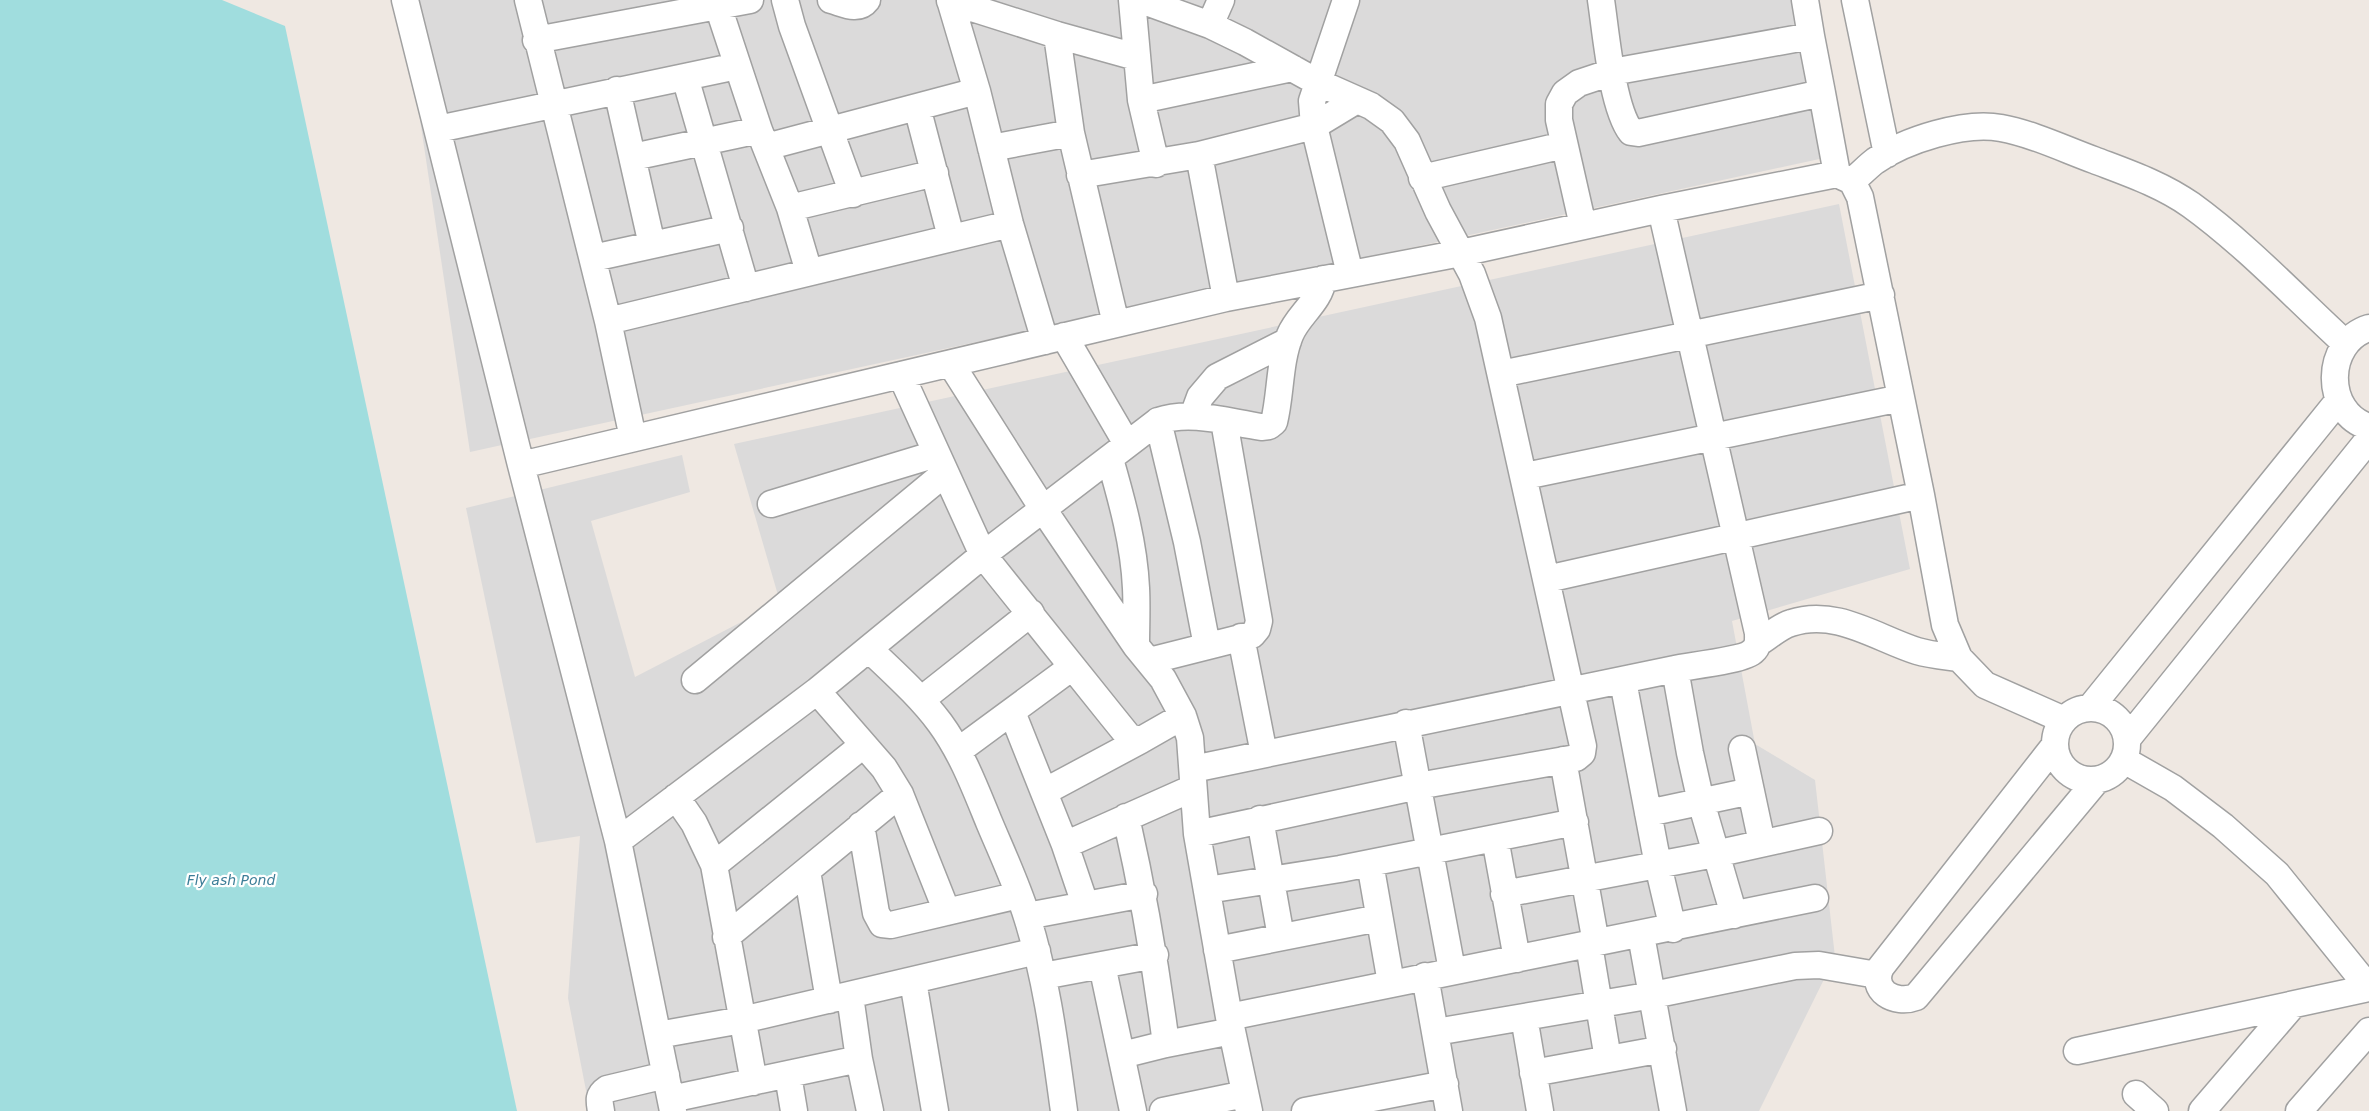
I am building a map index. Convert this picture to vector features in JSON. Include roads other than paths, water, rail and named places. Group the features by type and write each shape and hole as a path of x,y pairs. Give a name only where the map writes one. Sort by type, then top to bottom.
{"street":[{"path":"405,0 521,465 618,841 670,1095"},
{"path":"528,0 536,40 554,103 608,321 633,438"},
{"path":"536,40 717,4 750,0"},
{"path":"785,0 792,26 853,194"},
{"path":"831,0 858,7 867,0"},
{"path":"950,0 1057,35 1136,57"},
{"path":"950,0 977,91 1010,224 1054,339 1118,451 1123,502 1131,541 1142,653"},
{"path":"1132,0 1141,100 1156,164"},
{"path":"1141,0 1210,25 1317,82 1371,106 1392,121 1407,141 1422,178 1472,274 1488,318 1583,746 1582,753 1576,758 1418,786 1197,834"},
{"path":"1210,25 1221,0"},
{"path":"1346,0 1312,101 1314,126 1350,274"},
{"path":"1601,0 1612,72 1625,124 1631,132 1638,133 1822,93"},
{"path":"1805,0 1822,93 1845,178 1860,197 1921,495 1945,626 1958,658 1985,685 2064,720"},
{"path":"1855,0 1887,154"},
{"path":"717,4 737,66 790,208 809,272"},
{"path":"1057,35 1071,132 1116,324"},
{"path":"1583,226 1559,120 1559,104 1565,93 1579,83 1612,72 1811,36"},
{"path":"438,129 554,103 737,66"},
{"path":"1141,100 1292,68"},
{"path":"685,77 746,288"},
{"path":"617,90 652,245"},
{"path":"632,156 705,142 763,138 829,130 977,91"},
{"path":"1080,175 1156,164 1199,155 1314,126 1357,100"},
{"path":"917,107 951,237"},
{"path":"521,465 1226,298 1461,253 1661,209 1845,178 1907,144 1943,133 1975,127 2000,128 2032,137 2157,184 2190,204 2223,230 2346,344"},
{"path":"991,148 1071,132"},
{"path":"1422,178 1564,145"},
{"path":"1199,155 1226,298"},
{"path":"790,208 853,194 935,172"},
{"path":"1661,209 1758,632 1758,643"},
{"path":"608,321 1010,224"},
{"path":"592,258 730,228"},
{"path":"618,841 817,691 983,555 1158,421 1176,415 1261,427 1270,426 1274,422 1284,352 1300,318 1320,292 1323,279"},
{"path":"1501,374 1881,295"},
{"path":"2369,328 2355,335 2346,344 2337,359 2334,376 2339,400 2346,411 2354,419 2369,427"},
{"path":"1193,416 1200,397 1217,377 1288,341"},
{"path":"951,364 1043,509 1142,653 1163,679 1183,716 1190,738 1197,834 1230,1024 1247,1103 1163,1111"},
{"path":"901,375 983,555 1129,737 1141,740"},
{"path":"1524,476 1901,398"},
{"path":"2090,708 2339,400"},
{"path":"1158,421 1187,542 1206,646"},
{"path":"1142,653 1206,646 1252,634 1257,629 1259,621 1224,421"},
{"path":"2077,1051 2369,988 2277,874 2223,826 2126,749 2124,727 2117,718 2109,712 2090,708 2072,713 2064,720 2056,736 2055,745 2060,762 2075,777 2097,780 2118,770 2126,749 2369,440"},
{"path":"771,504 941,463"},
{"path":"695,680 941,463"},
{"path":"1547,579 1921,495"},
{"path":"921,700 1031,614"},
{"path":"1065,845 1126,817 1193,779 1264,754 1406,723 1742,657 1753,652 1758,643 1789,623 1805,619 1822,619 1847,623 1916,650 1958,658"},
{"path":"1241,637 1264,754"},
{"path":"869,649 921,700 941,724 958,751 1023,905 1037,951 1043,976 1064,1111"},
{"path":"958,751 1072,667"},
{"path":"1675,669 1701,802 1734,915"},
{"path":"1623,681 1658,865 1673,929"},
{"path":"817,691 884,768 900,794 946,912"},
{"path":"1012,712 1065,845 1085,904"},
{"path":"1044,792 1183,716"},
{"path":"1406,723 1452,970"},
{"path":"714,865 863,745"},
{"path":"2055,745 1881,967 1877,975 1880,988 1888,995 1896,999 1906,1000 1916,997 2097,780"},
{"path":"1742,749 1762,843"},
{"path":"1563,760 1585,879 1608,1059"},
{"path":"1648,813 1751,791"},
{"path":"726,937 900,794"},
{"path":"676,797 694,823 714,865 754,1082"},
{"path":"1126,817 1144,894 1155,955 1166,1044"},
{"path":"1260,819 1281,937"},
{"path":"1207,890 1370,863 1575,822"},
{"path":"862,825 879,920 882,924 891,925 946,912 1023,905 1085,904 1144,894"},
{"path":"1504,894 1715,854 1819,831"},
{"path":"1495,838 1517,959"},
{"path":"1370,863 1391,983"},
{"path":"807,871 839,998 858,1059 870,1111"},
{"path":"1122,1055 1166,1044 1230,1024 1391,983 1673,929 1815,898"},
{"path":"1218,950 1379,918"},
{"path":"1641,934 1673,1111"},
{"path":"658,1035 742,1020 1037,951"},
{"path":"1043,976 1155,955"},
{"path":"1102,965 1133,1111"},
{"path":"1436,1032 1653,995 1795,966 1819,965 1877,975"},
{"path":"1425,976 1449,1111"},
{"path":"913,981 935,1111"},
{"path":"2202,1111 2293,1005"},
{"path":"1524,1017 1540,1111"},
{"path":"2299,1111 2369,1031"},
{"path":"1533,1073 1663,1049"},
{"path":"601,1111 599,1100 602,1093 607,1089 670,1095 754,1082 858,1059"},
{"path":"788,1075 794,1111"},
{"path":"1305,1111 1445,1084"}],"water":[{"name":"Fly ash Pond","path":"0,0 222,0 285,26 517,1111 0,1111"}]}
